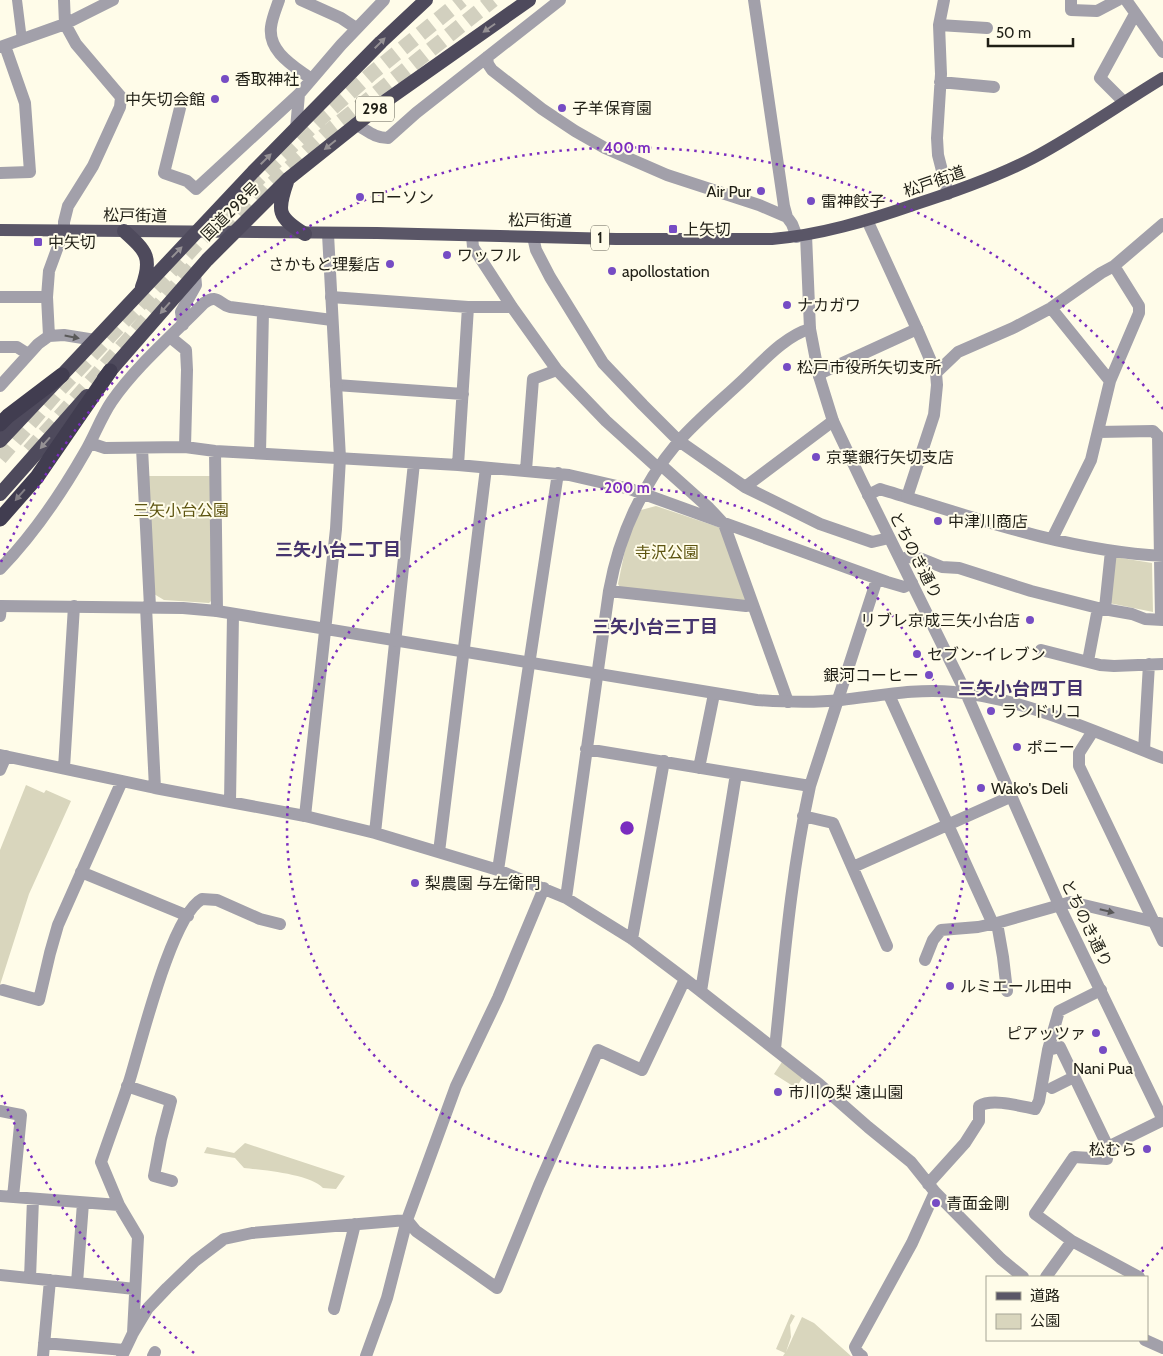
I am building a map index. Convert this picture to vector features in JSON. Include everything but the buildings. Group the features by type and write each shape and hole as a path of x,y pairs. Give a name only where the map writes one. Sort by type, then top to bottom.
{"highway":[{"name":"国道298号","path":"0,441 253,172 381,42 426,0"},
{"name":"国道298号","path":"0,494 195,274 288,178 387,100 529,0"},
{"path":"288,178 280,202 280,212 284,219 305,234"},
{"path":"124,231 143,248 145,253 147,273 141,290"},
{"path":"0,518 37,477 110,371"},
{"path":"0,424 62,375"}],"main road":[{"name":"松戸街道","path":"0,230 741,239 802,236 867,220 980,183 1034,157 1163,78"}],"street":[{"path":"17,0 22,40"},
{"path":"49,336 47,297 49,271 64,230 68,206 93,166 120,107 121,97 76,44 65,24 64,0"},
{"path":"0,173 30,172 26,103 3,46 65,24 113,0"},
{"path":"278,0 271,27 272,41 281,56 311,79"},
{"path":"301,0 341,18 356,28"},
{"path":"180,104 164,173 187,181 196,189 299,94 356,28 384,0"},
{"path":"355,124 373,136 388,138 560,0"},
{"path":"754,0 784,206 787,217 802,236"},
{"path":"944,0 939,25 940,82 937,138 938,155 948,194"},
{"path":"1071,0 1071,10 1097,11 1129,4"},
{"path":"1129,4 1158,35 1163,52"},
{"path":"1124,102 1100,78 1129,4"},
{"path":"939,25 987,28"},
{"path":"487,58 492,70 509,84 567,126 605,148 668,175 759,205 787,217"},
{"path":"940,82 994,87"},
{"path":"296,129 299,94"},
{"path":"867,220 936,373 937,385 934,414 907,497"},
{"path":"936,373 958,352 1014,328 1051,308 1114,266 1163,224"},
{"path":"305,816 336,529 340,458 328,234"},
{"path":"472,236 473,247 512,308 557,370 606,421 709,508 724,524 788,702"},
{"name":"とちのき通り","path":"802,236 810,329 819,376 833,420 966,693 1010,797 1060,907 1163,1120"},
{"path":"533,237 536,250 550,278 603,363 679,441 745,487 786,509 836,530 872,542 890,538"},
{"path":"1052,539 1091,460 1110,381 1139,313 1139,306 1114,266"},
{"path":"183,324 181,312 196,285 195,274"},
{"path":"0,297 47,297"},
{"path":"331,297 468,307 512,308"},
{"path":"0,569 28,540 72,474 102,418 122,388 170,337 210,299 221,301 230,307 332,320"},
{"path":"458,465 468,307"},
{"path":"1051,308 1110,381"},
{"path":"260,454 263,311"},
{"path":"566,898 609,591 620,546 642,493 679,441 769,356 801,331 810,329"},
{"path":"819,376 823,372 917,329"},
{"path":"0,386 28,354 49,336 64,335 95,340"},
{"path":"170,337 186,350 185,448"},
{"path":"0,347 17,347 28,354"},
{"path":"526,470 532,379 557,370"},
{"path":"336,386 463,394"},
{"path":"745,487 833,420"},
{"path":"901,560 909,558 922,559 942,567 959,568 1031,592 1132,614 1146,620 1162,620 1158,436 1153,431 1098,432"},
{"path":"90,443 105,448 185,448 558,473 630,489 877,579 904,586 912,583"},
{"path":"142,448 155,788"},
{"path":"215,451 217,611"},
{"path":"375,833 414,463"},
{"path":"438,852 486,468"},
{"path":"498,870 558,473"},
{"path":"868,495 880,490 992,524 1052,539 1111,551 1162,556"},
{"path":"1088,660 1102,608 1111,551"},
{"path":"775,1049 793,880 803,816 810,786 877,579"},
{"path":"609,591 746,606 752,604"},
{"path":"64,768 74,606"},
{"path":"0,609 74,606 183,608 217,611 714,694 788,702 838,700 929,691 966,693 1024,706 1163,758"},
{"path":"230,802 234,614"},
{"path":"1040,650 1114,666 1163,664"},
{"path":"1144,750 1148,664"},
{"path":"699,768 714,694"},
{"path":"889,695 947,824 995,923 1003,957 1007,991"},
{"path":"1093,731 1079,753 1079,766 1158,923 1163,941"},
{"path":"586,749 810,786"},
{"path":"0,770 3,755 155,788 305,816 375,833 498,870 566,898 632,940 685,978 819,1084 911,1162 931,1188 1001,1260 1022,1276"},
{"path":"632,940 664,761"},
{"path":"701,991 736,774"},
{"path":"3,990 39,1000 58,925 122,781"},
{"path":"853,867 1010,797"},
{"path":"803,816 834,823 887,946"},
{"path":"81,872 188,916"},
{"path":"366,1356 386,1298 407,1220 456,1086 498,998 544,888"},
{"path":"133,1333 138,1237 119,1205 101,1162 166,963 181,924 198,901 202,899 217,900 260,918 280,924"},
{"path":"925,960 933,940 941,930 995,923 1060,907 1071,902 1158,923"},
{"path":"407,1220 416,1232 497,1288 539,1185 598,1050 642,1070 685,978"},
{"path":"862,1356 855,1347 912,1243 931,1188 980,1121 979,1106 983,1103 999,1103 1035,1108 1041,1093 1048,1050 1059,1011 1101,990"},
{"path":"1048,1050 1060,1047 1108,1148 1107,1159 1074,1157 1035,1214 1072,1241 1137,1276"},
{"path":"1052,1088 1074,1078"},
{"path":"127,1086 171,1101 154,1176 172,1181"},
{"path":"0,1111 21,1115 13,1197"},
{"path":"1108,1148 1163,1120"},
{"path":"0,1196 119,1205"},
{"path":"30,1278 33,1199"},
{"path":"77,1283 83,1203"},
{"path":"50,1280 44,1350 124,1353 148,1308 195,1261 224,1239 252,1233 407,1220"},
{"path":"334,1309 354,1224"},
{"path":"1047,1276 1072,1241"},
{"path":"0,1275 135,1289"},
{"path":"1147,1341 1163,1348"}],"green space":[{"name":"三矢小台公園","path":"147,476 213,476 214,598 209,603 164,600 154,594"},
{"name":"寺沢公園","path":"656,506 724,529 747,602 621,589 618,584 627,540 641,510"},
{"path":"1115,557 1152,563 1153,612 1109,603"},
{"path":"26,785 44,793 46,790 71,801 29,894 0,985 0,850"},
{"path":"782,1062 803,1077 796,1088 774,1074"},
{"path":"245,1143 345,1176 336,1189 323,1188 308,1179 244,1168 235,1158 204,1153 207,1147 234,1153"},
{"path":"791,1314 795,1316 790,1325 791,1337 786,1352 802,1317 814,1323 851,1356 783,1356 785,1353 776,1349"}],"tunnel":[{"path":"0,458 58,391 260,177 320,119 371,74 462,0"},
{"path":"225,233 269,187 329,131 493,0"},
{"path":"29,451 192,268"}],"place":[{"name":"香取神社","path":"225,79"},
{"name":"中矢切会館","path":"215,99"},
{"name":"子羊保育園","path":"562,108"},
{"name":"Air Pur","path":"761,191"},
{"name":"ローソン","path":"360,197"},
{"name":"雷神餃子","path":"811,201"},
{"name":"上矢切","path":"673,229"},
{"name":"中矢切","path":"38,242"},
{"name":"ワッフル","path":"447,255"},
{"name":"さかもと理髪店","path":"390,264"},
{"name":"apollostation","path":"612,271"},
{"name":"ナカガワ","path":"787,305"},
{"name":"松戸市役所矢切支所","path":"787,367"},
{"name":"京葉銀行矢切支店","path":"816,457"},
{"name":"中津川商店","path":"938,521"},
{"name":"リブレ京成三矢小台店","path":"1030,620"},
{"name":"セブン-イレブン","path":"917,654"},
{"name":"銀河コーヒー","path":"929,675"},
{"name":"ランドリコ","path":"991,711"},
{"name":"ポニー","path":"1017,747"},
{"name":"Wako's Deli","path":"981,788"},
{"name":"梨農園 与左衛門","path":"415,883"},
{"name":"ルミエール田中","path":"950,986"},
{"name":"ピアッツァ","path":"1096,1033"},
{"name":"Nani Pua","path":"1103,1050"},
{"name":"市川の梨 遠山園","path":"778,1092"},
{"name":"松むら","path":"1147,1149"},
{"name":"青面金剛","path":"936,1203"}],"district":[{"name":"三矢小台二丁目","path":"338,550"},
{"name":"三矢小台三丁目","path":"655,627"},
{"name":"三矢小台四丁目","path":"1021,689"}]}
